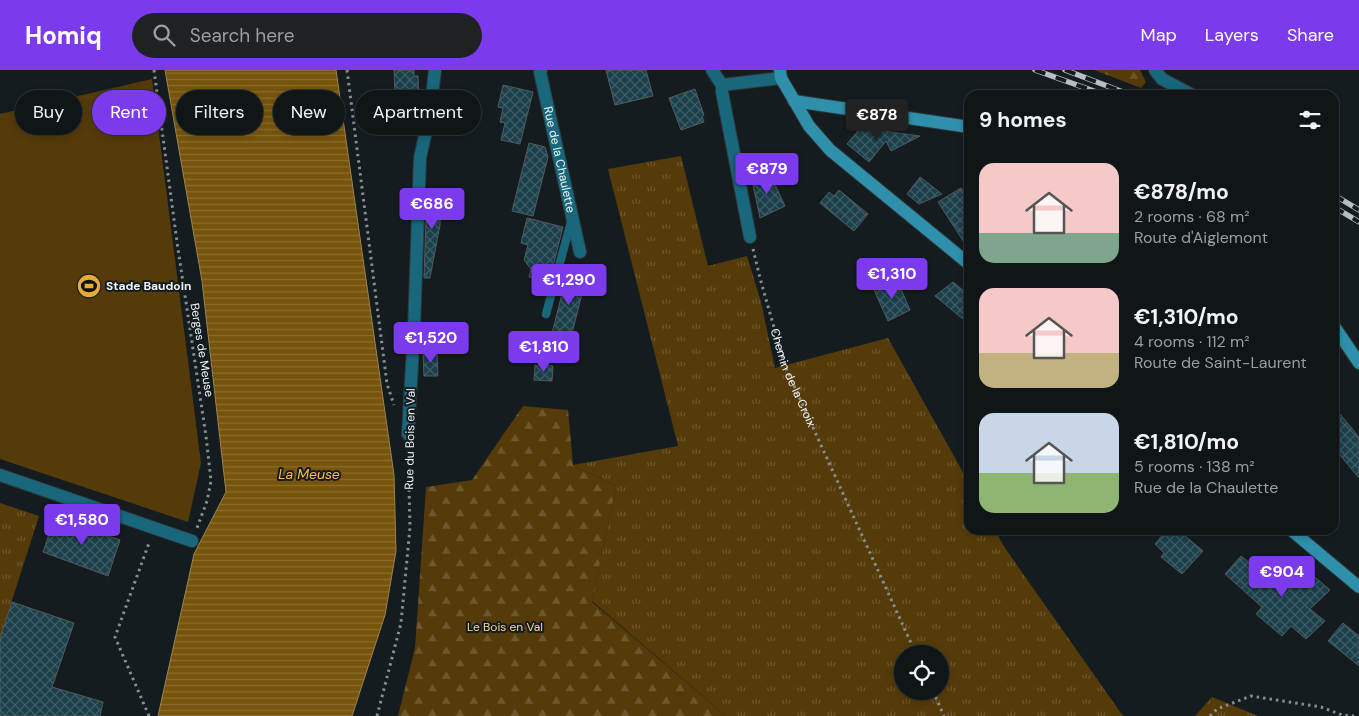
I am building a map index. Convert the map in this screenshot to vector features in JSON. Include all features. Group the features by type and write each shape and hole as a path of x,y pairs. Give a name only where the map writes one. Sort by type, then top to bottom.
{"street":[{"name":"Rue du Bois en Val","path":"408,434 420,158 430,112 435,70"},
{"name":"Rue de la Chaulette","path":"541,70 580,252"},
{"path":"712,70 722,85 750,238"},
{"path":"1155,70 1162,79 1183,90"},
{"path":"722,85 780,74 808,126 830,150 964,260"},
{"path":"794,101 964,126"},
{"path":"1339,333 1359,362"},
{"path":"0,475 192,541"},
{"path":"1297,535 1359,587"}],"lane":[{"path":"546,314 572,219"}],"path":[{"name":"Berges de Meuse","path":"154,70 211,481 207,501 192,541"},
{"path":"347,70 387,384 395,410"},
{"name":"Chemin de la Croix","path":"750,238 785,366 912,645"},
{"name":"Rue du Bois en Val","path":"377,716 401,623 410,527 408,434"},
{"path":"149,716 115,637 155,528"},
{"path":"1210,716 1217,709 1251,696 1321,707 1342,715 1354,716"},
{"path":"937,700 944,716"}],"green space":[{"path":"1094,70 1140,70 1146,82 1141,88"},
{"name":"Stade Baudoin","path":"152,79 153,90 104,90"},
{"name":"Stade Baudoin","path":"92,93 92,135 159,135 201,463 188,522 0,459 0,114 15,111 15,135 82,135 82,95"},
{"path":"681,156 708,266 747,256 761,302 775,368 888,338 964,474 964,535 998,535 1123,716 726,716 592,601 616,486 573,465 678,446 608,169"},
{"name":"Le Bois en Val","path":"523,406 568,410 573,465 616,486 592,602 726,716 398,716 415,648 426,487 472,480"},
{"path":"0,503 39,516 0,638"},
{"path":"1212,697 1258,716 1195,716"}],"water":[{"name":"La Meuse","path":"165,70 336,70 339,90 273,90 273,135 345,135 345,133 394,475 396,551 385,615 352,716 158,716 194,554 226,492 202,281 176,135 263,135 263,90 176,90 176,133"}],"building":[{"path":"394,70 414,70 414,76 418,76 419,90 395,90"},
{"path":"606,70 646,70 653,96 615,105"},
{"path":"503,85 533,92 520,144 501,140 505,123 500,122 503,108 498,107"},
{"path":"695,89 704,115 702,116 704,122 681,130 669,98"},
{"path":"861,127 920,136 891,151 886,141 869,162 847,144"},
{"path":"529,143 545,147 548,157 533,216 512,211"},
{"path":"769,172 785,206 760,218 752,180"},
{"path":"920,177 942,194 919,204 907,194"},
{"path":"961,188 964,192 964,242 938,202"},
{"path":"839,190 868,214 854,231 820,203 829,192 834,196"},
{"path":"427,192 441,193 440,225 430,278 424,278"},
{"path":"527,218 563,227 549,282 529,277 531,269 524,260 528,245 521,243"},
{"path":"587,267 589,281 585,282 568,349 549,345 564,286 560,285 563,271"},
{"path":"892,282 898,282 910,310 888,321 874,290"},
{"path":"953,282 964,291 964,320 935,296"},
{"path":"437,352 438,376 424,376 423,353"},
{"path":"535,365 553,366 552,381 534,380"},
{"path":"1339,413 1359,437 1359,478 1339,454"},
{"path":"55,517 120,540 108,576 43,552"},
{"path":"1163,535 1184,535 1203,551 1182,574 1161,557 1164,553 1155,544"},
{"path":"1241,556 1281,588 1303,567 1330,590 1310,609 1325,621 1306,639 1291,626 1282,636 1256,614 1262,607 1225,574"},
{"path":"12,602 74,623 52,687 103,702 100,716 0,716 0,638"},
{"path":"1343,623 1359,636 1359,666 1328,641"}],"railway":[{"path":"1035,70 1091,90"},
{"path":"1065,70 1118,90"},
{"path":"1339,198 1359,210"},
{"path":"1339,210 1359,222"}],"place":[{"name":"Stade Baudoin","path":"89,286"}]}
